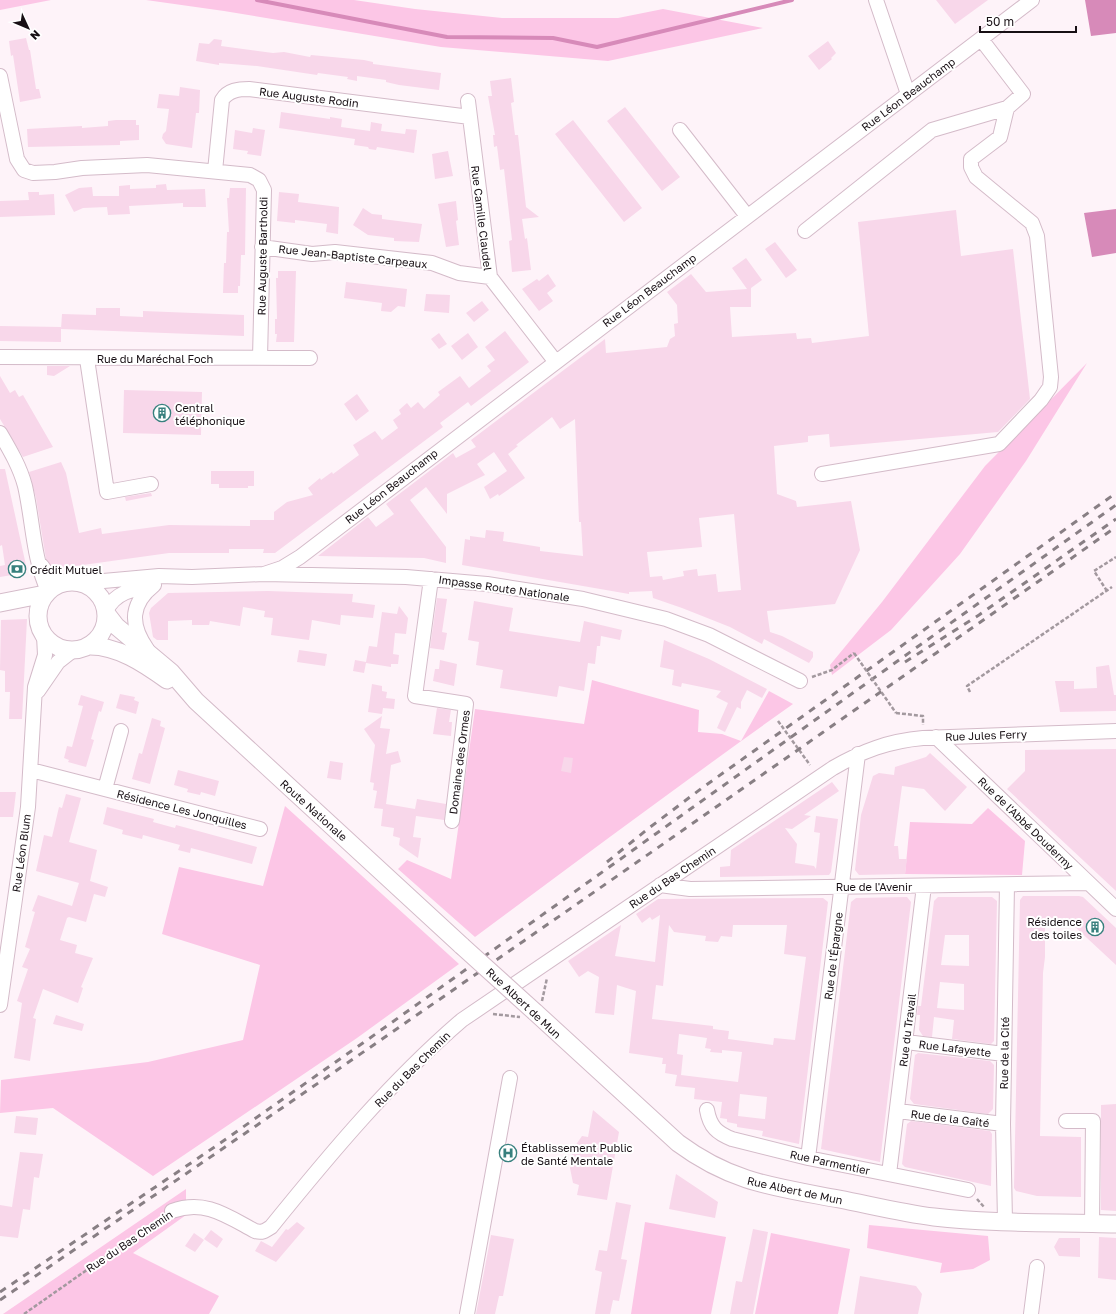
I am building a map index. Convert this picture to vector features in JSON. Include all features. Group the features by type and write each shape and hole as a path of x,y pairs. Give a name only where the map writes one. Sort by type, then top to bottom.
{"main road":[{"path":"0,603 51,590 69,582 81,583 96,592 102,600 106,612 105,624 101,634 88,646 72,651 56,647 44,636 38,621 40,603 51,590"},
{"path":"0,609 26,613 38,621"},
{"name":"Route Nationale","path":"106,612 116,626 151,654 170,672 196,701 462,946"},
{"name":"Route Nationale","path":"88,646 98,646 118,650 165,678 196,701"},
{"name":"Rue Albert de Mun","path":"462,946 678,1143 703,1160 733,1175 770,1186 920,1215 957,1219 1116,1224"}],"street":[{"path":"876,0 908,94"},
{"name":"Rue Léon Beauchamp","path":"264,574 282,568 300,557 1032,0"},
{"path":"805,231 932,130 1007,108 1023,94 981,39"},
{"name":"Rue Auguste Bartholdi","path":"0,76 17,159 20,166 28,172 46,173 82,168 146,165 250,175 259,180 264,190 260,358"},
{"name":"Rue Auguste Rodin","path":"215,171 222,100 228,93 240,89 470,117"},
{"name":"Rue Camille Claudel","path":"468,101 490,277 555,362"},
{"path":"822,474 999,444 1041,400 1050,387 1051,377 1037,236 1032,223 976,177 971,167 971,159 1000,137 1007,108"},
{"path":"680,130 747,216"},
{"name":"Rue Jean-Baptiste Carpeaux","path":"262,246 312,254 335,252 432,263 458,273 490,277"},
{"name":"Rue du Maréchal Foch","path":"0,357 87,359 310,358"},
{"path":"87,359 107,492 151,484"},
{"path":"0,433 4,446 18,466 23,481 36,553 46,572 51,590"},
{"name":"Impasse Route Nationale","path":"81,583 159,576 192,577 264,574 431,579 526,590 594,602 666,619 710,635 800,681"},
{"name":"Impasse Route Nationale","path":"106,612 114,599 123,593 192,577"},
{"name":"Domaine des Ormes","path":"431,579 416,696 466,704 452,821"},
{"name":"Route Nationale","path":"151,654 137,632 135,615 140,599 154,585"},
{"name":"Rue Léon Blum","path":"0,1004 28,807 34,701 36,682 45,655 44,636"},
{"name":"Rue Léon Blum","path":"34,701 38,690 58,662 72,651"},
{"name":"Résidence Les Jonquilles","path":"105,789 121,731"},
{"name":"Rue Jules Ferry","path":"858,754 902,740 936,737 1116,732"},
{"name":"Rue de l'Abbé Doudermy","path":"936,737 1116,909"},
{"name":"Rue du Bas Chemin","path":"172,1210 187,1206 206,1207 255,1231 266,1231 371,1110 416,1061 479,1008 833,768 858,754"},
{"name":"Rue de l'Épargne","path":"808,1158 858,754"},
{"name":"Résidence Les Jonquilles","path":"31,770 260,829"},
{"name":"Rue de l'Avenir","path":"660,885 690,889 1088,883"},
{"name":"Rue de la Cité","path":"1006,1221 1003,1124 1007,885"},
{"name":"Rue du Travail","path":"889,1174 898,1111 924,886"},
{"name":"Rue Lafayette","path":"906,1042 1004,1054"},
{"path":"467,1314 510,1078"},
{"name":"Rue Parmentier","path":"707,1110 709,1121 713,1128 721,1135 732,1139 808,1158 968,1190"},
{"name":"Rue de la Gaîté","path":"898,1111 1003,1124"},
{"path":"1066,1121 1093,1121 1092,1224"},
{"path":"1031,1314 1037,1268"}],"path":[{"path":"1107,591 1094,571 1116,557"},
{"path":"970,692 967,686 1112,587"},
{"path":"800,681 832,670 854,653 896,713 923,716"},
{"path":"778,721 810,764"},
{"path":"490,1014 535,1012 548,975"},
{"path":"968,1190 986,1209"},
{"name":"Rue du Bas Chemin","path":"24,1314 172,1210"}],"shaded area":[{"path":"0,0 51,0 0,10"},
{"path":"146,0 354,0 415,9 502,18 618,18 663,9 763,28 608,61 441,47 224,11"},
{"path":"1085,0 1116,0 1116,33 1091,36"},
{"path":"1116,209 1116,253 1092,257 1084,213"},
{"path":"1087,363 1026,461 960,554 891,630 832,675 830,665 882,602 985,466"},
{"path":"592,680 699,710 698,732 722,734 741,741 769,691 793,704 475,937 398,869 407,860 451,879 475,709 584,724"},
{"path":"285,806 459,964 357,1038 153,1176 53,1108 0,1113 1,1080 148,1062 243,1040 260,965 162,934 179,867 263,886"},
{"path":"988,808 1025,841 1022,875 905,874 910,822 972,824"},
{"path":"186,1189 186,1215 133,1253 219,1296 209,1314 3,1314"},
{"path":"645,1222 726,1237 711,1314 631,1314"},
{"path":"869,1225 988,1236 990,1260 973,1269 940,1273 942,1263 867,1248"},
{"path":"771,1233 850,1249 838,1314 755,1314"}],"building":[{"path":"936,0 988,0 955,24"},
{"path":"26,38 30,50 36,89 39,89 41,98 20,102 13,55 11,56 9,41"},
{"path":"214,39 222,40 221,46 273,53 284,52 310,57 311,55 364,60 373,62 373,64 441,73 439,90 399,85 386,82 386,80 357,76 357,81 347,79 348,77 318,73 317,75 257,66 219,63 219,65 196,61 199,43 209,44"},
{"path":"828,41 836,53 831,58 832,59 819,70 808,56"},
{"path":"511,78 514,102 511,103 515,135 518,135 526,207 539,217 522,219 525,239 527,238 531,270 512,272 509,241 512,240 504,169 500,170 497,146 494,147 493,135 495,135 488,96 492,96 490,81"},
{"path":"180,87 200,90 199,113 196,113 192,148 166,144 162,138 166,131 169,109 157,108 159,94 179,96"},
{"path":"625,107 680,177 662,191 607,121"},
{"path":"281,112 330,119 330,117 342,119 341,127 370,131 371,122 382,124 381,131 405,134 406,129 417,130 414,153 377,147 376,150 369,149 368,147 354,145 355,139 279,128"},
{"path":"136,120 136,125 139,125 139,140 120,141 120,145 28,147 27,129 108,126 108,121"},
{"path":"573,120 642,208 624,222 555,134"},
{"path":"253,128 265,130 261,156 247,154 248,151 233,149 235,130 252,133"},
{"path":"448,151 453,176 435,179 432,154"},
{"path":"166,184 167,190 205,189 206,207 183,207 183,203 129,206 130,214 108,215 107,207 83,208 74,212 65,195 79,188 92,187 93,196 119,196 119,186 130,185 130,189 156,188 156,185"},
{"path":"230,188 246,188 245,255 241,255 240,286 238,286 238,293 223,293 227,232 229,232 227,198 229,198"},
{"path":"28,192 39,192 39,195 54,194 55,215 0,217 0,201 29,200"},
{"path":"279,192 299,194 298,202 339,207 338,234 326,232 327,224 295,220 295,223 277,221"},
{"path":"456,201 458,220 456,221 459,245 446,247 438,204"},
{"path":"363,208 372,214 382,215 382,219 422,224 419,242 394,241 394,238 368,235 353,225"},
{"path":"956,210 961,256 1013,249 1030,399 998,432 830,447 829,434 808,436 808,442 774,446 777,494 796,501 797,507 851,501 860,550 835,604 767,611 770,632 782,636 813,652 813,657 809,663 764,639 762,644 730,627 653,598 652,591 629,592 629,594 462,565 465,539 470,540 470,536 485,538 486,530 504,532 503,541 540,547 540,551 583,556 581,522 579,522 575,419 560,429 552,417 516,445 518,446 508,454 525,478 499,496 498,494 490,499 484,487 507,471 494,452 477,464 485,475 447,494 447,514 426,487 410,500 446,547 446,563 424,558 318,556 368,517 376,527 394,514 386,504 453,453 456,458 476,447 471,440 605,339 606,353 667,347 670,339 675,336 674,324 678,323 677,305 667,292 691,274 706,292 747,289 732,268 746,258 762,280 751,288 751,307 730,307 732,337 796,333 797,339 811,338 812,343 869,336 858,222","holes":["734,514 741,590 718,592 716,574 698,576 697,569 683,571 684,576 663,580 662,576 650,577 647,552 702,547 699,518"]},
{"path":"775,242 797,270 786,278 765,249"},
{"path":"278,271 296,271 294,342 276,342 276,278 278,278"},
{"path":"548,274 556,286 547,293 553,301 539,311 522,289 537,279 539,281"},
{"path":"346,282 407,289 405,307 398,306 391,312 381,311 382,303 344,298"},
{"path":"426,294 450,295 449,313 424,311"},
{"path":"482,301 489,310 474,322 466,313"},
{"path":"96,308 120,308 120,316 143,317 143,311 244,315 244,336 61,329 62,314 96,315"},
{"path":"0,326 61,327 61,342 0,341"},
{"path":"505,331 529,362 471,406 468,402 440,423 443,427 275,553 263,553 264,549 229,549 229,553 169,553 54,569 46,559 36,498 29,472 61,462 66,473 79,533 101,528 102,534 169,525 250,526 250,520 274,520 274,512 287,502 313,495 308,488 320,478 321,480 332,472 333,474 359,455 353,445 375,431 382,440 398,428 393,420 401,414 399,410 407,403 411,408 418,402 424,409 440,395 438,392 460,376 469,388 491,371 487,366 495,360 485,347"},
{"path":"439,333 447,344 439,349 431,339"},
{"path":"468,333 478,347 462,360 451,346"},
{"path":"47,366 70,366 54,376 47,375"},
{"path":"0,376 10,393 15,390 19,397 23,395 53,447 23,457 0,419"},
{"name":"Central téléphonique","path":"124,390 202,392 201,435 123,433"},
{"path":"357,394 369,411 356,421 344,404"},
{"path":"0,469 5,469 27,570 24,573 0,577 0,566 5,565 2,545 0,546"},
{"path":"211,471 254,471 254,486 248,486 248,488 219,488 219,484 211,484"},
{"path":"151,493 152,496 126,501 125,497"},
{"path":"268,591 353,594 352,602 375,605 373,618 341,615 340,625 312,620 309,640 271,635 273,618 264,617 265,611 243,607 240,626 210,621 209,625 192,625 192,620 168,621 168,640 157,640 153,637 149,613 151,608 168,593"},
{"path":"437,598 447,599 442,632 447,633 444,650 430,648"},
{"path":"474,601 513,608 509,631 580,642 584,621 622,630 620,640 601,636 600,646 597,646 595,664 588,663 584,691 559,686 557,697 500,688 503,670 476,665 479,642 468,640"},
{"path":"399,606 408,618 406,634 395,633 393,654 399,655 398,664 391,664 391,667 366,663 364,673 353,671 355,660 366,662 369,646 377,647 382,612 397,614"},
{"path":"27,619 22,719 9,719 10,692 5,692 5,671 0,670 1,620"},
{"path":"664,640 709,659 767,689 762,698 747,690 741,702 741,709 737,707 725,732 717,728 728,703 716,697 721,691 682,683 681,687 672,685 674,670 660,667"},
{"path":"299,650 327,654 325,666 297,662"},
{"path":"440,660 457,664 454,686 433,681 435,669 439,669"},
{"path":"1109,665 1114,695 1116,695 1116,711 1060,712 1055,681 1074,681 1074,689 1097,688 1096,667"},
{"path":"372,684 382,686 382,691 387,692 386,698 395,699 394,709 383,708 382,714 368,712"},
{"path":"120,694 135,697 134,700 139,702 136,714 116,708"},
{"path":"81,695 104,702 101,712 99,711 91,739 94,740 86,767 68,762 69,760 64,758 67,746 72,747 83,706 78,705"},
{"path":"437,708 451,710 449,722 452,722 451,736 433,734"},
{"path":"382,716 380,728 390,729 386,754 398,751 401,762 391,765 386,804 415,809 417,799 446,804 444,820 416,816 413,837 421,838 418,858 399,845 400,838 393,836 394,828 381,826 383,809 374,808 377,791 373,790 374,783 370,782 375,745 364,729"},
{"path":"152,718 161,721 160,726 165,728 150,784 132,779 139,753 142,754"},
{"path":"1116,749 1116,891 1007,789 1025,771 1025,750"},
{"path":"930,753 967,787 945,811 924,789 902,786 894,846 898,846 899,859 907,859 905,874 859,875 855,870 861,815 873,776 879,773 894,775 895,767 926,757"},
{"path":"564,757 573,758 571,773 561,771"},
{"path":"330,761 343,763 341,780 327,778"},
{"path":"178,770 219,781 215,796 201,792 200,795 187,792 188,789 174,785"},
{"path":"832,782 839,791 804,815 811,816 792,829 785,828 797,844 795,863 814,866 816,869 820,833 814,832 816,816 838,819 831,872 829,875 720,877 720,867 730,866 731,850"},
{"path":"0,792 16,792 13,817 0,817"},
{"path":"66,794 81,798 69,842 97,850 90,881 108,887 105,897 94,894 86,922 69,917 67,918 60,940 77,945 75,953 93,958 81,987 83,988 78,1003 43,989 33,1018 36,1019 30,1061 14,1058 22,1003 17,1001 28,969 22,967 30,949 25,947 35,912 32,911 38,895 72,906 79,883 36,871 44,835 52,837 59,807 62,808"},
{"path":"107,807 154,819 153,822 175,828 176,825 257,847 252,864 191,848 190,853 178,850 180,845 143,835 142,839 122,834 123,830 103,824"},
{"path":"1023,896 1083,897 1116,928 1116,965 1073,925 1045,924 1040,1136 1081,1137 1081,1197 1037,1196 1016,1191 1014,1188 1020,900"},
{"path":"907,897 911,902 880,1162 821,1149 851,902 856,898"},
{"path":"938,897 992,897 997,901 994,1041 991,1044 952,1039 954,1020 934,1017 932,1037 923,1036 919,1030 920,1015 917,1015 918,1006 921,1006 934,901","holes":["945,935 969,935 969,966 941,965","940,982 964,984 964,1010 937,1008"]},
{"path":"823,898 828,902 799,1144 762,1136 763,1131 737,1127 737,1124 727,1122 727,1119 720,1118 722,1102 694,1099 695,1088 675,1086 677,1075 665,1073 666,1064 662,1064 663,1058 629,1053 636,991 617,985 614,1015 595,1013 599,977 588,971 579,977 568,961 621,925 615,956 655,962 660,915 652,920 650,917 642,923 636,914 658,899","holes":["669,925 674,932 706,936 705,941 718,942 721,936 732,937 733,925 787,925 784,954 806,957 795,1040 774,1038 773,1045 728,1039 729,1031 713,1029 713,1026 652,1019 656,985 663,986","679,1034 707,1038 705,1048 711,1049 710,1052 722,1053 722,1050 742,1052 738,1082 681,1075 683,1055 677,1054","740,1094 767,1097 765,1119 738,1116"]},
{"path":"56,1015 84,1024 82,1031 53,1024"},
{"path":"918,1053 990,1061 994,1065 993,1109 988,1114 914,1104 910,1099 915,1055"},
{"path":"1116,1104 1116,1211 1101,1210 1101,1105"},
{"path":"593,1110 619,1132 607,1200 577,1195 579,1185 573,1183 570,1168 573,1149 582,1136 588,1137"},
{"path":"16,1116 38,1118 36,1135 14,1133"},
{"path":"911,1121 990,1131 992,1134 991,1186 905,1167 902,1164 907,1124"},
{"path":"20,1152 43,1154 39,1178 34,1177 30,1210 23,1209 18,1238 0,1236 0,1205 12,1207"},
{"path":"676,1174 718,1202 715,1218 669,1209"},
{"path":"616,1202 631,1205 621,1259 627,1260 619,1301 613,1300 610,1314 595,1314 602,1272 595,1270 599,1250 607,1251"},
{"path":"297,1222 305,1228 276,1262 255,1251 261,1241 272,1247 286,1229 288,1230"},
{"path":"753,1229 768,1232 753,1314 730,1314 736,1281 742,1282"},
{"path":"211,1230 223,1239 217,1248 204,1239"},
{"path":"194,1233 204,1240 195,1252 185,1246"},
{"path":"491,1235 514,1239 503,1296 499,1296 495,1314 476,1314"},
{"path":"1099,1237 1116,1238 1116,1280 1098,1278"},
{"path":"1059,1238 1080,1238 1080,1257 1059,1256 1054,1247"},
{"path":"860,1276 916,1286 922,1294 918,1314 854,1314"}],"waterway":[{"path":"257,0 447,37 553,38 597,47 792,0"}],"railway":[{"path":"607,862 702,788 1116,493"},
{"path":"0,1292 216,1146 377,1033 1116,505"},
{"path":"905,662 979,615 1116,519"},
{"path":"0,1300 420,1013 1116,527"}],"place":[{"name":"Central téléphonique","path":"162,413"},
{"name":"Crédit Mutuel","path":"17,569"},
{"name":"Résidence des toiles","path":"1095,927"},
{"name":"Établissement Public de Santé Mentale","path":"508,1153"}]}
